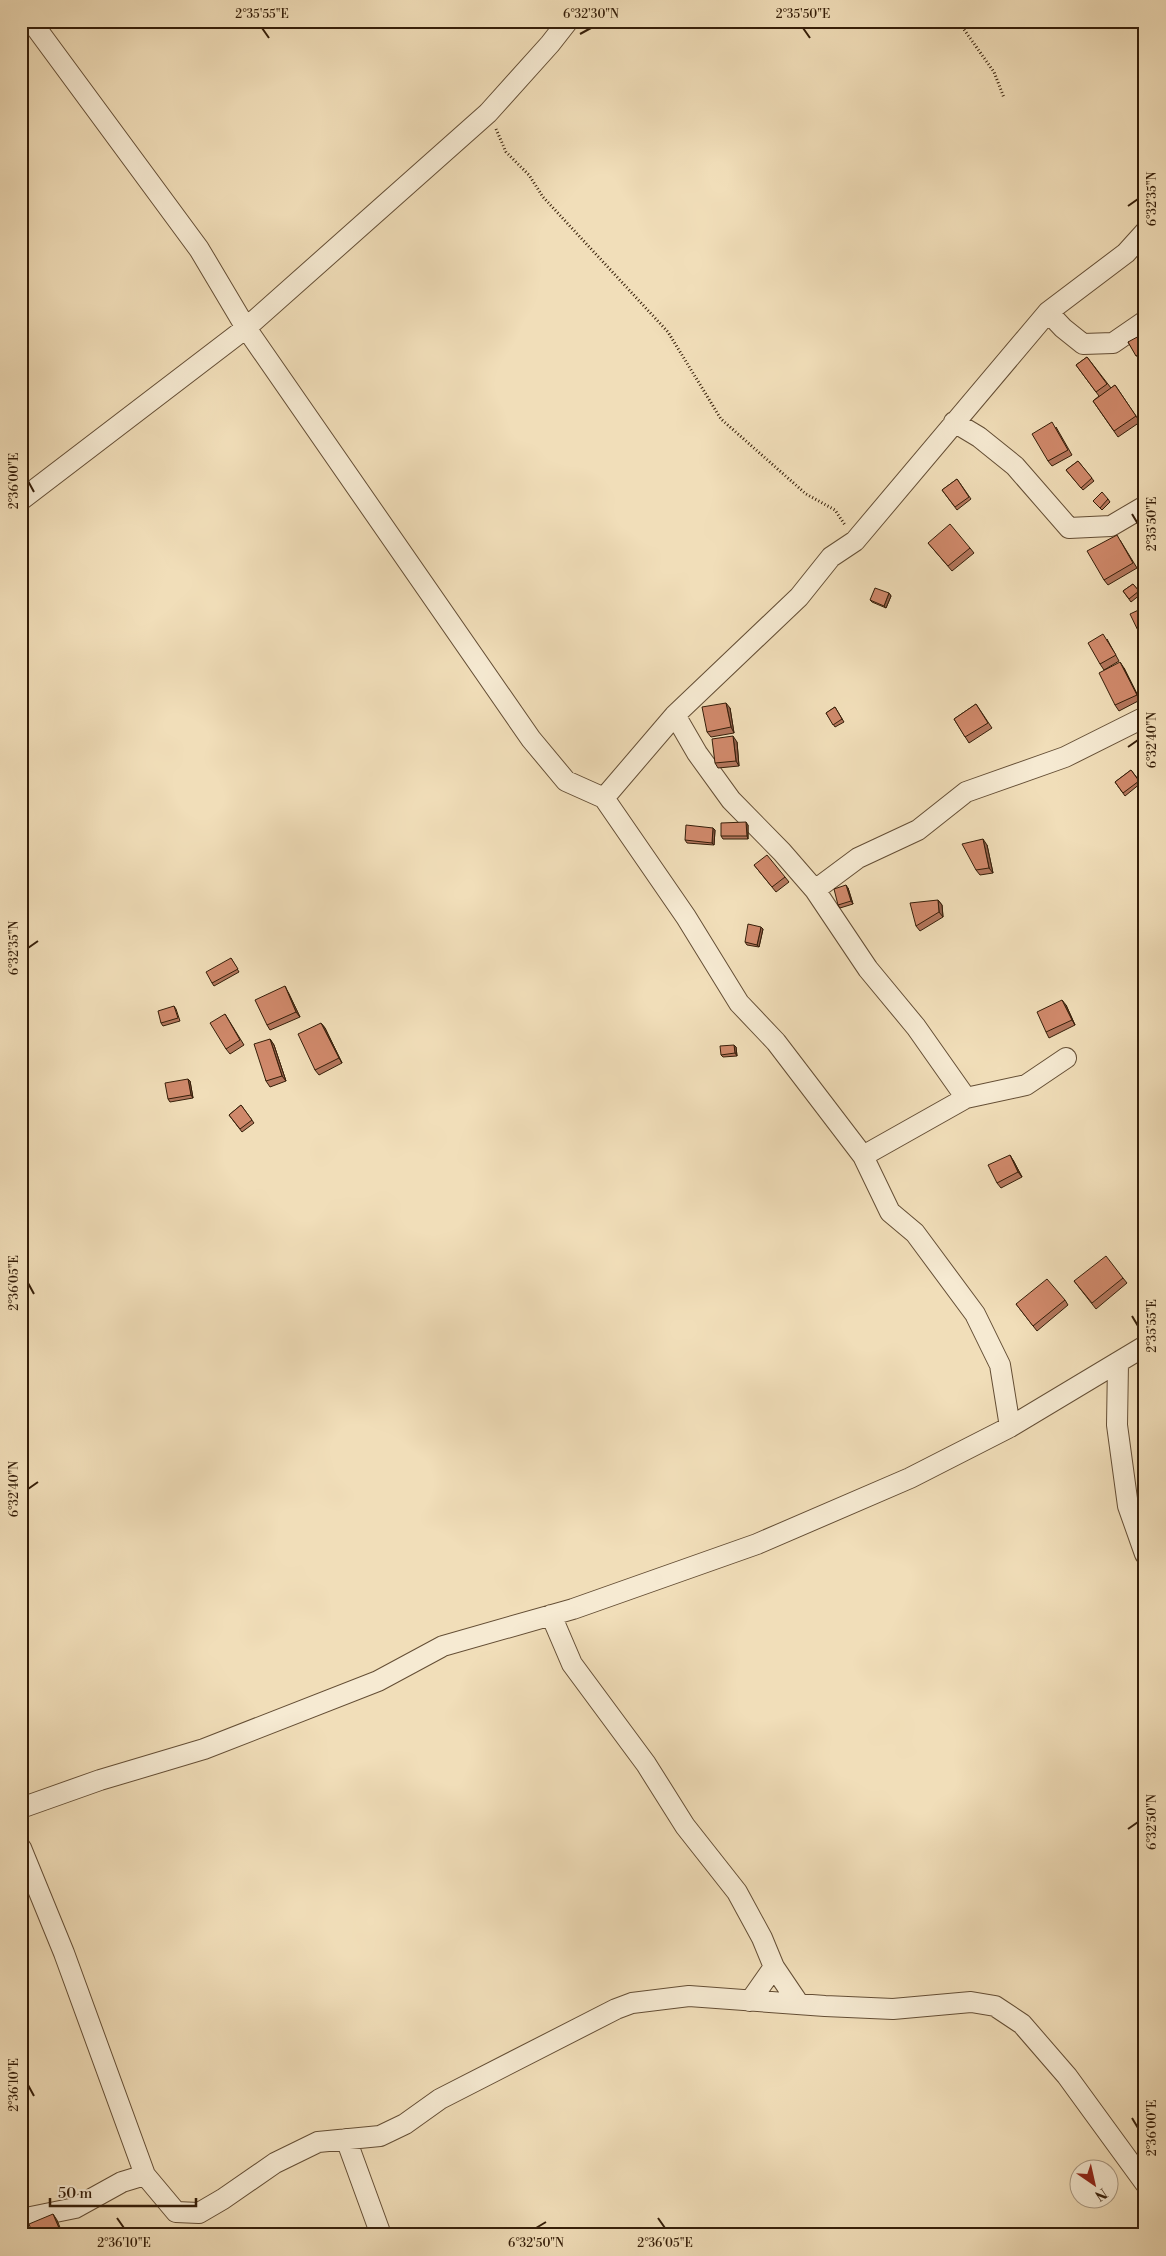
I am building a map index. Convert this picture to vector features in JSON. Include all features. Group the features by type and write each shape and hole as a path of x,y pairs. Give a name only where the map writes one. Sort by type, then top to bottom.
{"street":[{"path":"30,21 199,249 246,328 531,738 566,781 604,798 686,917 739,1003 776,1042 863,1156 890,1212 915,1233 975,1314 1000,1365 1010,1427"},
{"path":"21,500 246,328 488,113 550,44 568,21"},
{"path":"604,798 675,715 799,597 831,557 855,541 1048,312 1126,252 1145,232"},
{"path":"1048,312 1063,328 1083,344 1112,343 1145,321"},
{"path":"954,422 979,437 1016,466 1069,528 1111,526 1145,506"},
{"path":"675,715 697,754 730,800 782,852 814,890 868,970 916,1027 966,1098"},
{"path":"814,890 858,858 918,830 966,792 1065,757 1145,717"},
{"path":"863,1156 966,1098 1026,1085 1066,1058"},
{"path":"21,1808 100,1780 204,1749 378,1681 444,1646 551,1615 757,1544 910,1478 1010,1427 1145,1346"},
{"path":"1118,1362 1117,1425 1128,1506 1145,1554"},
{"path":"551,1615 572,1664 646,1764 685,1826 737,1892 762,1938 774,1967 799,2004"},
{"path":"21,1848 64,1953 145,2175 176,2212 199,2212 223,2199 274,2163 318,2142 380,2136 404,2124 440,2099 624,2006 689,1996 893,2009 971,2002 995,2006 1022,2024 1048,2054 1145,2183"},
{"path":"750,2001 774,1967"},
{"path":"346,2139 380,2235"},
{"path":"21,2219 75,2208 122,2182 145,2175"}],"path":[{"path":"958,21 994,72 1004,98"},
{"path":"488,113 506,152 529,175 543,197 668,332 721,419 806,494 835,510 855,541"}],"building":[{"path":"1141,335 1145,342 1145,351 1136,356 1128,342"},
{"path":"1087,357 1107,384 1096,392 1076,365"},
{"path":"1115,385 1136,416 1114,431 1093,401"},
{"path":"1052,422 1068,450 1048,461 1032,434"},
{"path":"1078,461 1092,478 1081,488 1066,470"},
{"path":"957,479 969,497 955,507 942,490"},
{"path":"1102,492 1108,499 1100,508 1093,501"},
{"path":"950,524 970,548 948,566 928,543"},
{"path":"1117,535 1133,563 1104,580 1087,551"},
{"path":"1133,584 1139,591 1129,599 1123,591"},
{"path":"875,588 889,593 884,606 870,600"},
{"path":"1145,607 1145,640 1143,641 1130,614"},
{"path":"1103,634 1116,655 1100,664 1088,643"},
{"path":"1120,662 1137,695 1115,705 1099,673"},
{"path":"726,703 731,727 707,732 702,707"},
{"path":"976,704 988,723 965,737 954,719"},
{"path":"835,707 842,719 833,725 826,713"},
{"path":"733,736 736,761 715,763 712,739"},
{"path":"1131,770 1139,781 1123,793 1115,782"},
{"path":"746,822 747,836 721,836 721,823"},
{"path":"686,825 713,828 712,843 685,840"},
{"path":"983,839 989,868 976,870 962,844"},
{"path":"767,855 785,877 772,887 754,865"},
{"path":"846,885 851,901 838,905 834,889"},
{"path":"938,900 939,912 916,926 910,903"},
{"path":"748,924 761,927 757,945 745,942"},
{"path":"231,958 238,969 212,983 206,972"},
{"path":"285,986 296,1012 267,1025 255,1000"},
{"path":"1062,1000 1072,1020 1046,1032 1037,1012"},
{"path":"174,1006 178,1018 161,1023 158,1011"},
{"path":"225,1014 240,1040 226,1049 210,1023"},
{"path":"321,1023 339,1058 315,1070 298,1034"},
{"path":"270,1039 282,1076 266,1081 254,1044"},
{"path":"734,1045 735,1053 721,1055 720,1046"},
{"path":"188,1079 191,1095 168,1099 165,1083"},
{"path":"241,1105 252,1120 240,1129 229,1115"},
{"path":"1010,1155 1018,1172 997,1183 988,1165"},
{"path":"1106,1256 1123,1278 1092,1303 1074,1281"},
{"path":"1047,1279 1065,1300 1033,1326 1016,1304"},
{"path":"53,2214 62,2235 33,2235 29,2224"}]}
